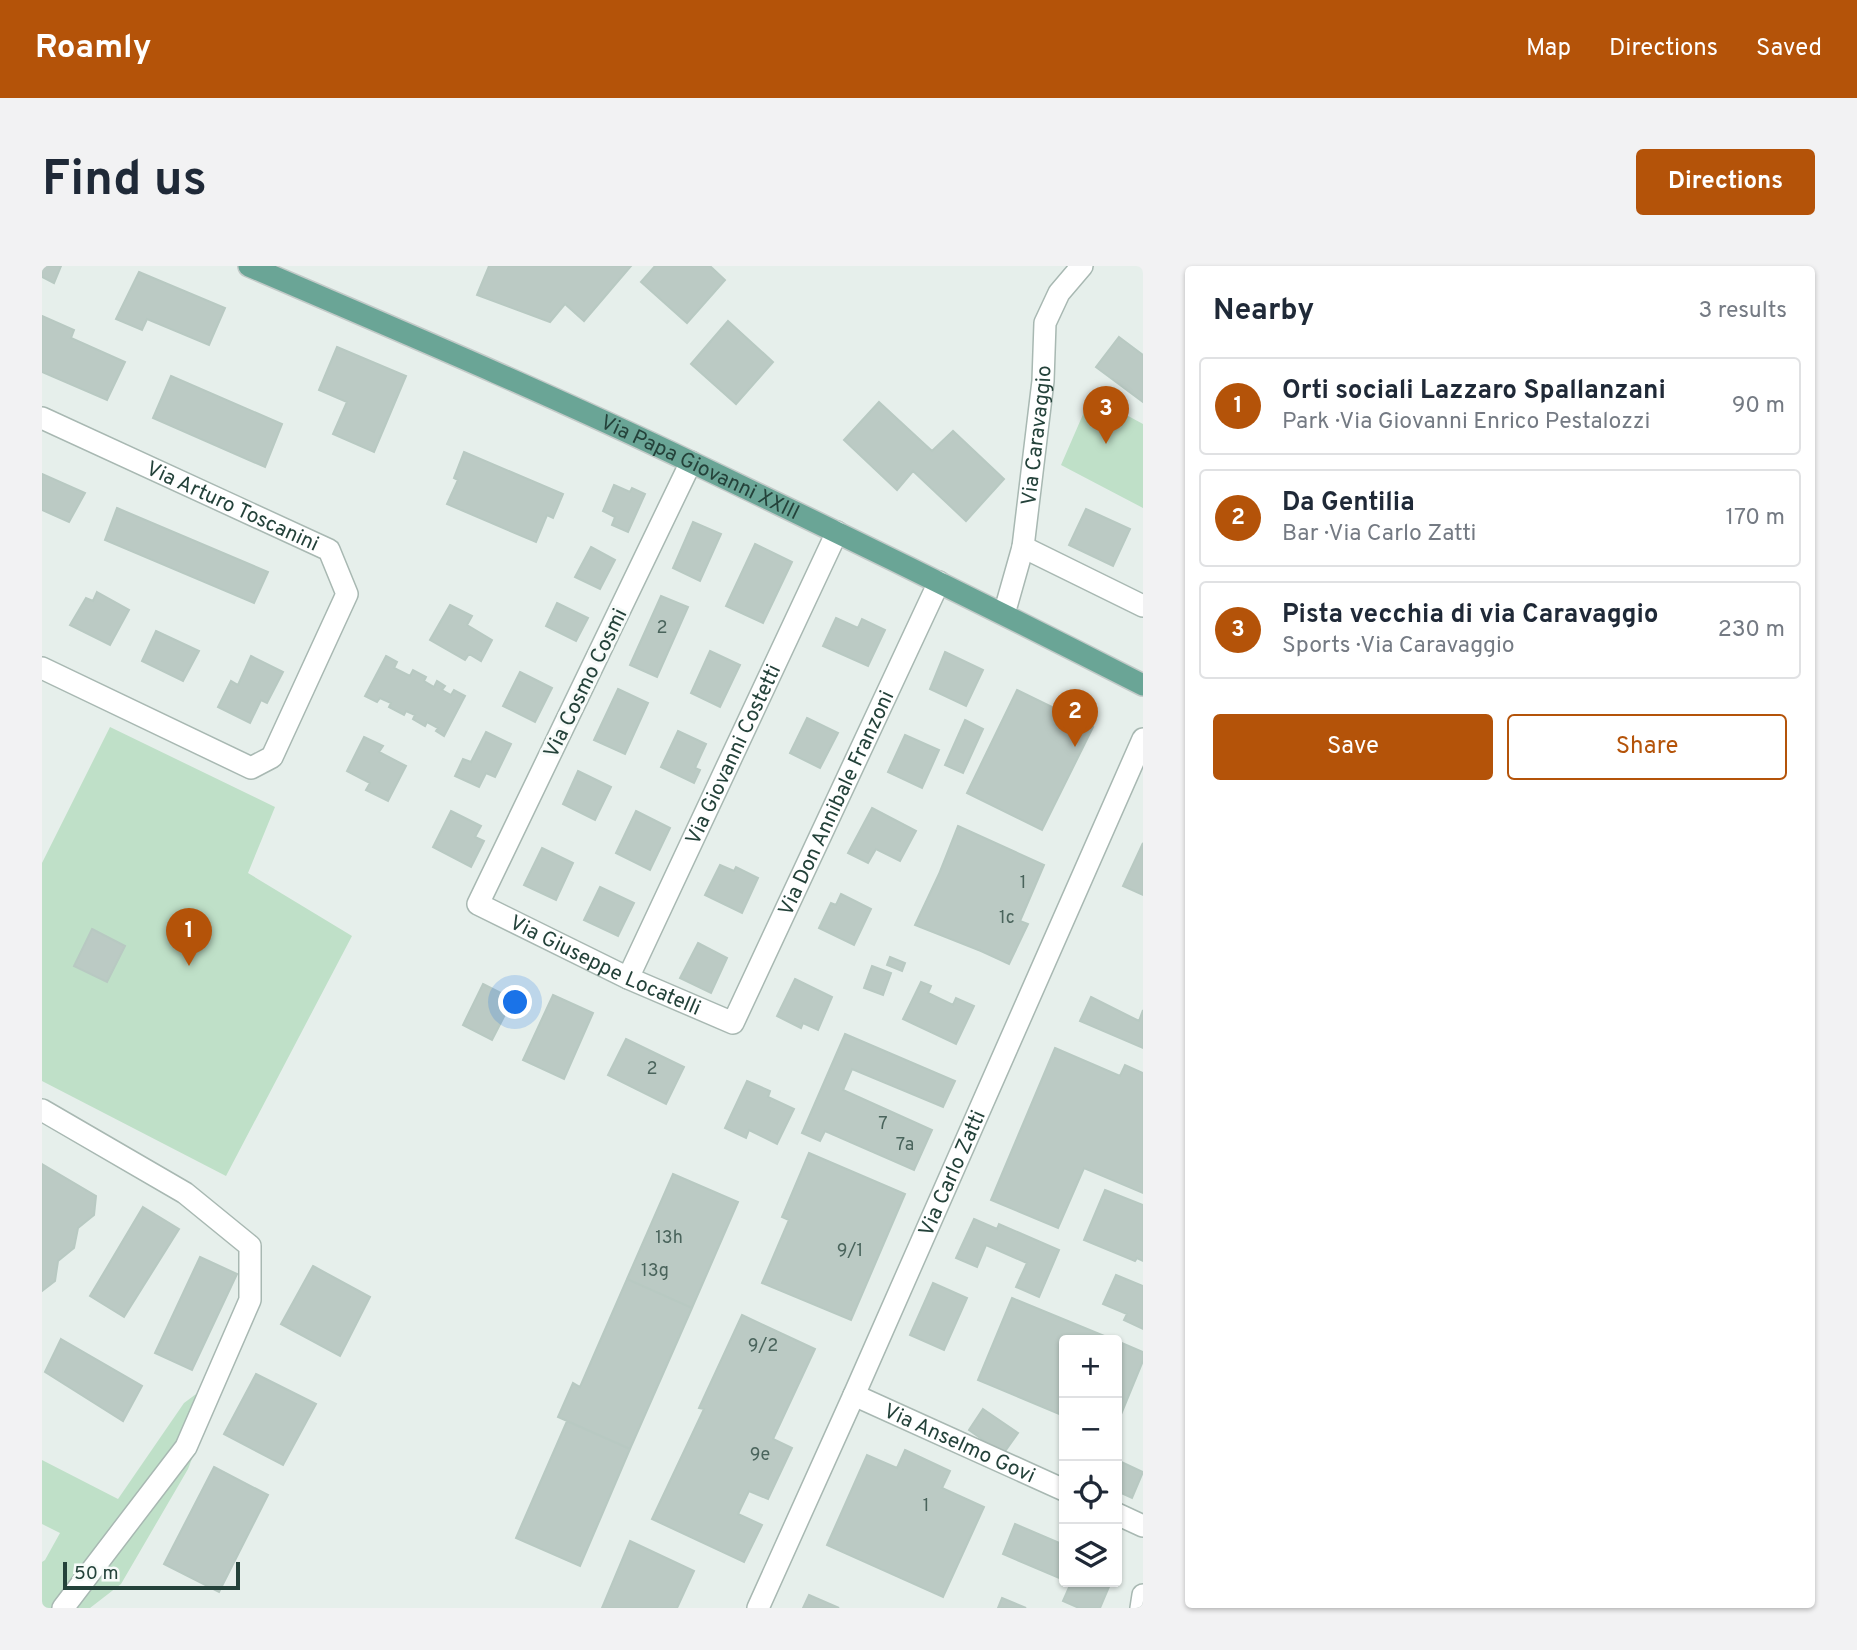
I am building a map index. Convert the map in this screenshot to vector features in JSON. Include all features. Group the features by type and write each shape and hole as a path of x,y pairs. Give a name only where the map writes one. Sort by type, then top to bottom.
{"main road":[{"name":"Via Papa Giovanni XXIII","path":"249,266 394,328 691,462 1004,614 1143,685"}],"street":[{"name":"Via Caravaggio","path":"1004,614 1023,547 1043,381 1045,323 1059,293 1082,266"},
{"name":"Via Arturo Toscanini","path":"42,418 329,550 346,594 272,757 251,768 42,668"},
{"name":"Via Cosmo Cosmi","path":"478,904 691,462"},
{"name":"Via Giovanni Costetti","path":"628,978 837,533"},
{"path":"1023,547 1143,606"},
{"name":"Via Don Annibale Franzoni","path":"733,1023 939,582"},
{"name":"Via Carlo Zatti","path":"758,1608 1143,739"},
{"name":"Via Giuseppe Locatelli","path":"478,904 628,978 733,1023"},
{"path":"42,1110 185,1193 250,1246 250,1300 186,1447 63,1608"},
{"name":"Via Anselmo Govi","path":"854,1395 1059,1488"},
{"path":"1122,1516 1143,1526"},
{"path":"1141,1608 1143,1595"}],"green space":[{"path":"1091,396 1143,424 1143,508 1061,465"},
{"path":"110,727 275,807 248,873 352,936 226,1176 42,1081 42,863"},
{"path":"215,1380 211,1409 188,1469 121,1584 90,1608 42,1608 42,1562 60,1533 42,1524 42,1460 118,1499 184,1403"}],"building":[{"path":"42,266 61,266 54,283 42,277"},
{"path":"489,266 631,266 584,321 565,304 550,322 477,295"},
{"path":"655,266 710,266 725,280 687,323 641,282"},
{"path":"139,272 225,308 209,345 147,319 142,330 116,319"},
{"path":"42,316 74,330 71,338 125,362 107,400 42,372"},
{"path":"728,321 773,362 736,404 691,364"},
{"path":"1119,337 1143,355 1143,402 1096,367"},
{"path":"337,347 406,376 374,452 333,434 347,402 319,390"},
{"path":"171,376 282,424 265,467 153,418"},
{"path":"879,402 932,451 953,431 1004,479 966,521 913,471 897,490 844,440"},
{"path":"464,452 563,494 553,518 547,515 536,542 447,504 458,480 454,478"},
{"path":"42,474 85,493 69,522 42,510"},
{"path":"614,485 630,492 632,488 645,494 628,532 612,525 615,517 603,511"},
{"path":"117,508 268,572 254,603 105,540"},
{"path":"1086,509 1130,529 1113,566 1069,545"},
{"path":"693,522 721,534 700,581 673,568"},
{"path":"755,544 792,562 763,623 726,606"},
{"path":"591,547 615,560 600,589 575,577"},
{"path":"97,592 129,610 110,645 70,625 86,598 93,601"},
{"path":"661,596 688,607 657,677 630,665"},
{"path":"557,603 588,618 576,641 546,626"},
{"path":"450,605 472,616 467,625 492,640 481,661 469,654 465,660 430,640"},
{"path":"836,618 858,628 862,619 885,630 868,666 823,646"},
{"path":"156,631 199,651 183,681 142,661"},
{"path":"710,651 740,665 720,707 691,693"},
{"path":"945,652 983,670 966,706 930,689"},
{"path":"251,656 283,672 267,703 261,700 250,723 218,707 231,681 238,685"},
{"path":"386,656 397,662 394,668 410,676 413,670 426,677 424,681 434,687 437,681 445,686 442,690 451,695 454,690 465,696 444,736 436,731 438,728 427,722 425,726 413,719 415,715 406,711 404,715 389,707 391,703 380,698 377,702 365,696"},
{"path":"520,672 552,688 535,722 503,706"},
{"path":"618,689 648,703 625,754 594,740"},
{"path":"1017,690 1093,727 1042,830 967,793"},
{"path":"807,718 838,733 820,768 790,753"},
{"path":"965,720 983,729 963,773 945,765"},
{"path":"678,731 706,744 695,768 700,770 694,783 661,767"},
{"path":"486,732 511,744 495,777 486,773 479,787 455,776 463,759 471,762"},
{"path":"905,735 939,750 922,788 888,772"},
{"path":"364,737 383,746 379,752 406,766 388,801 366,790 370,783 347,771"},
{"path":"578,771 611,787 595,820 563,804"},
{"path":"872,808 916,831 900,861 876,849 868,863 848,853"},
{"path":"451,811 481,826 475,837 484,841 471,867 433,847"},
{"path":"636,811 670,828 650,870 616,853"},
{"path":"958,826 1044,865 1020,921 1028,924 1009,964 915,925"},
{"path":"1143,843 1143,895 1123,886"},
{"path":"542,848 573,863 556,900 524,885"},
{"path":"720,865 734,871 736,867 758,878 742,913 705,895"},
{"path":"600,887 634,903 618,936 584,920"},
{"path":"841,894 871,909 854,945 819,928 831,903 836,905"},
{"path":"92,929 125,946 107,982 74,966"},
{"path":"698,943 727,958 711,993 680,978"},
{"path":"890,957 905,963 902,971 887,965"},
{"path":"872,966 891,973 883,995 864,988"},
{"path":"795,979 832,997 818,1030 803,1023 801,1028 777,1016"},
{"path":"921,982 931,986 928,993 953,1005 956,998 974,1006 956,1044 903,1019"},
{"path":"483,984 513,999 492,1040 463,1025"},
{"path":"553,995 593,1013 564,1079 523,1060"},
{"path":"1091,997 1139,1021 1143,1010 1143,1048 1080,1021"},
{"path":"845,1034 955,1081 943,1107 852,1069 843,1090 932,1130 914,1170 825,1131 820,1141 802,1133"},
{"path":"626,1039 684,1067 666,1104 608,1075"},
{"path":"1055,1048 1120,1076 1125,1065 1143,1073 1143,1193 1084,1168 1058,1228 991,1200"},
{"path":"747,1081 770,1091 768,1097 794,1109 777,1144 749,1130 746,1138 725,1128"},
{"path":"809,1153 905,1194 851,1320 762,1283 789,1220 782,1217"},
{"path":"42,1164 96,1196 94,1215 78,1228 74,1248 58,1261 55,1281 42,1291"},
{"path":"673,1174 738,1202 692,1308 627,1279"},
{"path":"1105,1190 1143,1205 1143,1261 1137,1258 1135,1261 1084,1240"},
{"path":"143,1207 179,1229 124,1317 90,1296"},
{"path":"974,1219 997,1229 999,1224 1059,1250 1039,1297 1016,1287 1027,1263 986,1245 977,1267 956,1258"},
{"path":"200,1257 237,1274 192,1370 155,1353"},
{"path":"313,1266 370,1297 340,1356 281,1324"},
{"path":"1116,1275 1143,1286 1143,1329 1124,1320 1127,1314 1103,1304"},
{"path":"627,1279 692,1308 630,1449 558,1417 573,1383 580,1387"},
{"path":"933,1283 967,1298 944,1350 910,1335"},
{"path":"1012,1298 1102,1335 1059,1335 1059,1414 978,1380"},
{"path":"742,1315 815,1349 773,1439 792,1448 768,1499 749,1491 738,1514 762,1525 744,1562 652,1519 704,1409 699,1408"},
{"path":"61,1339 142,1386 123,1421 45,1372"},
{"path":"1122,1343 1143,1352 1143,1361 1122,1412"},
{"path":"256,1374 316,1404 283,1465 224,1434"},
{"path":"983,1409 1018,1433 1003,1454 969,1430"},
{"path":"567,1421 630,1449 580,1566 516,1538"},
{"path":"905,1450 950,1471 942,1488 984,1507 943,1597 827,1545 867,1455 897,1468"},
{"path":"1122,1462 1143,1472 1132,1498 1122,1493"},
{"path":"214,1467 268,1495 219,1592 164,1564"},
{"path":"1015,1524 1059,1543 1059,1578 1003,1554"},
{"path":"630,1541 694,1571 677,1608 602,1608"},
{"path":"1069,1587 1109,1587 1100,1608 1079,1608 1063,1601"},
{"path":"809,1595 839,1608 803,1608"},
{"path":"1002,1598 1026,1608 998,1608"}],"place":[{"name":"Pista vecchia di via Caravaggio","path":"1106,444"},
{"name":"Da Gentilia","path":"1075,747"},
{"name":"Orti sociali Lazzaro Spallanzani","path":"189,966"}]}
